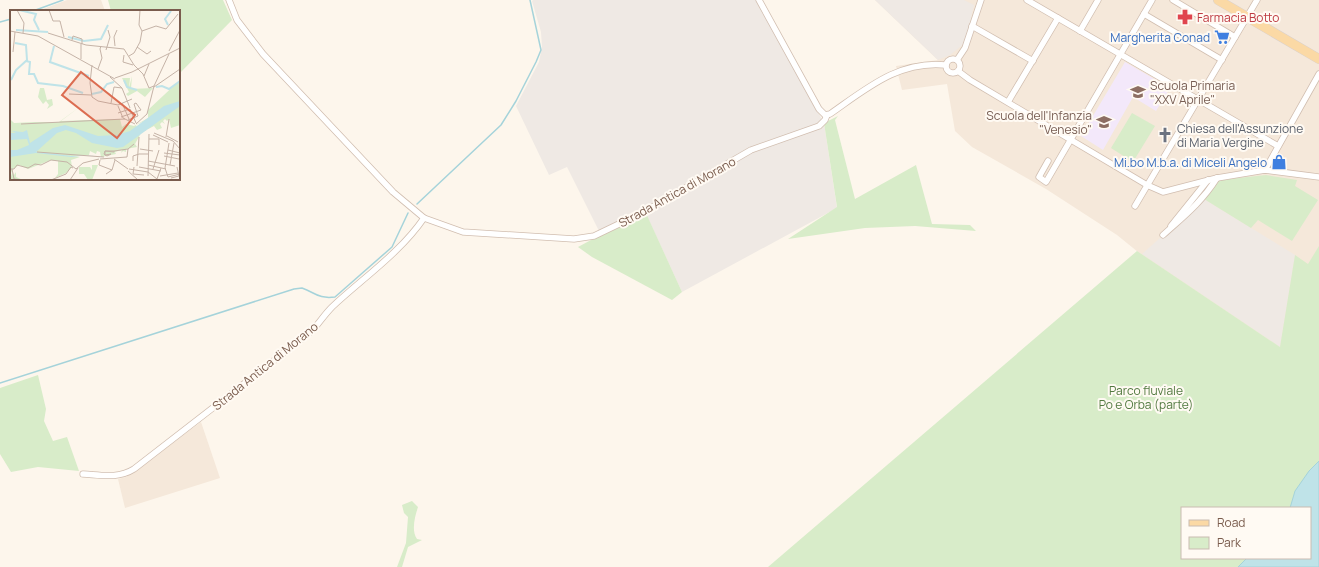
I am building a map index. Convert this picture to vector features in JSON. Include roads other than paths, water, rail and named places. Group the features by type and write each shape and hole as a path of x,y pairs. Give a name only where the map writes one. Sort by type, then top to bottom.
{"main road":[{"path":"1218,0 1319,59"}],"street":[{"name":"Strada Antica di Morano","path":"229,0 237,20 263,54 393,192 424,218 463,232 574,239 594,236 644,212 751,150 819,126 825,120 827,115 893,72 916,66 937,64 946,65"},
{"path":"759,0 819,109 822,114 827,115"},
{"path":"957,60 965,48 981,0"},
{"path":"1027,0 1278,146"},
{"path":"1080,31 1098,0"},
{"path":"1048,161 1038,177 1046,182 1152,0"},
{"path":"1173,0 1235,37"},
{"path":"1135,206 1257,0"},
{"path":"1144,14 1222,60"},
{"path":"1008,102 1058,18"},
{"path":"972,26 1033,61"},
{"path":"957,60 950,60 946,65 950,72 958,71 970,80 1072,139 1147,185 1163,192 1217,178 1265,170 1319,177"},
{"path":"957,60 960,65 958,71"},
{"path":"1265,170 1319,74"},
{"path":"1208,180 1165,233 1185,218 1203,199 1217,178"},
{"name":"Strada Antica di Morano","path":"83,474 114,476 126,474 134,469 312,331 331,308 386,261 417,229 424,218"}],"water":[{"path":"1319,461 1319,567 1238,567 1246,559 1311,559 1311,507 1290,507 1295,491 1309,471"}],"waterway":[{"path":"36,10 63,0"},
{"path":"417,204 501,125 516,101 541,50 530,0"},
{"path":"0,22 10,19"},
{"path":"0,383 294,289 302,288 321,296 335,297 392,247 408,213"}],"place":[{"name":"Farmacia Botto","path":"1185,17"},
{"name":"Margherita Conad","path":"1222,37"},
{"name":"Scuola Primaria \"XXV Aprile\"","path":"1138,92"},
{"name":"Scuola dell'Infanzia \"Venesio\"","path":"1104,122"},
{"name":"Chiesa dell'Assunzione di Maria Vergine","path":"1165,135"},
{"name":"Mi.bo M.b.a. di Miceli Angelo","path":"1279,162"}],"park label":[{"name":"Parco fluviale Po e Orba (parte)","path":"1146,397"}]}
